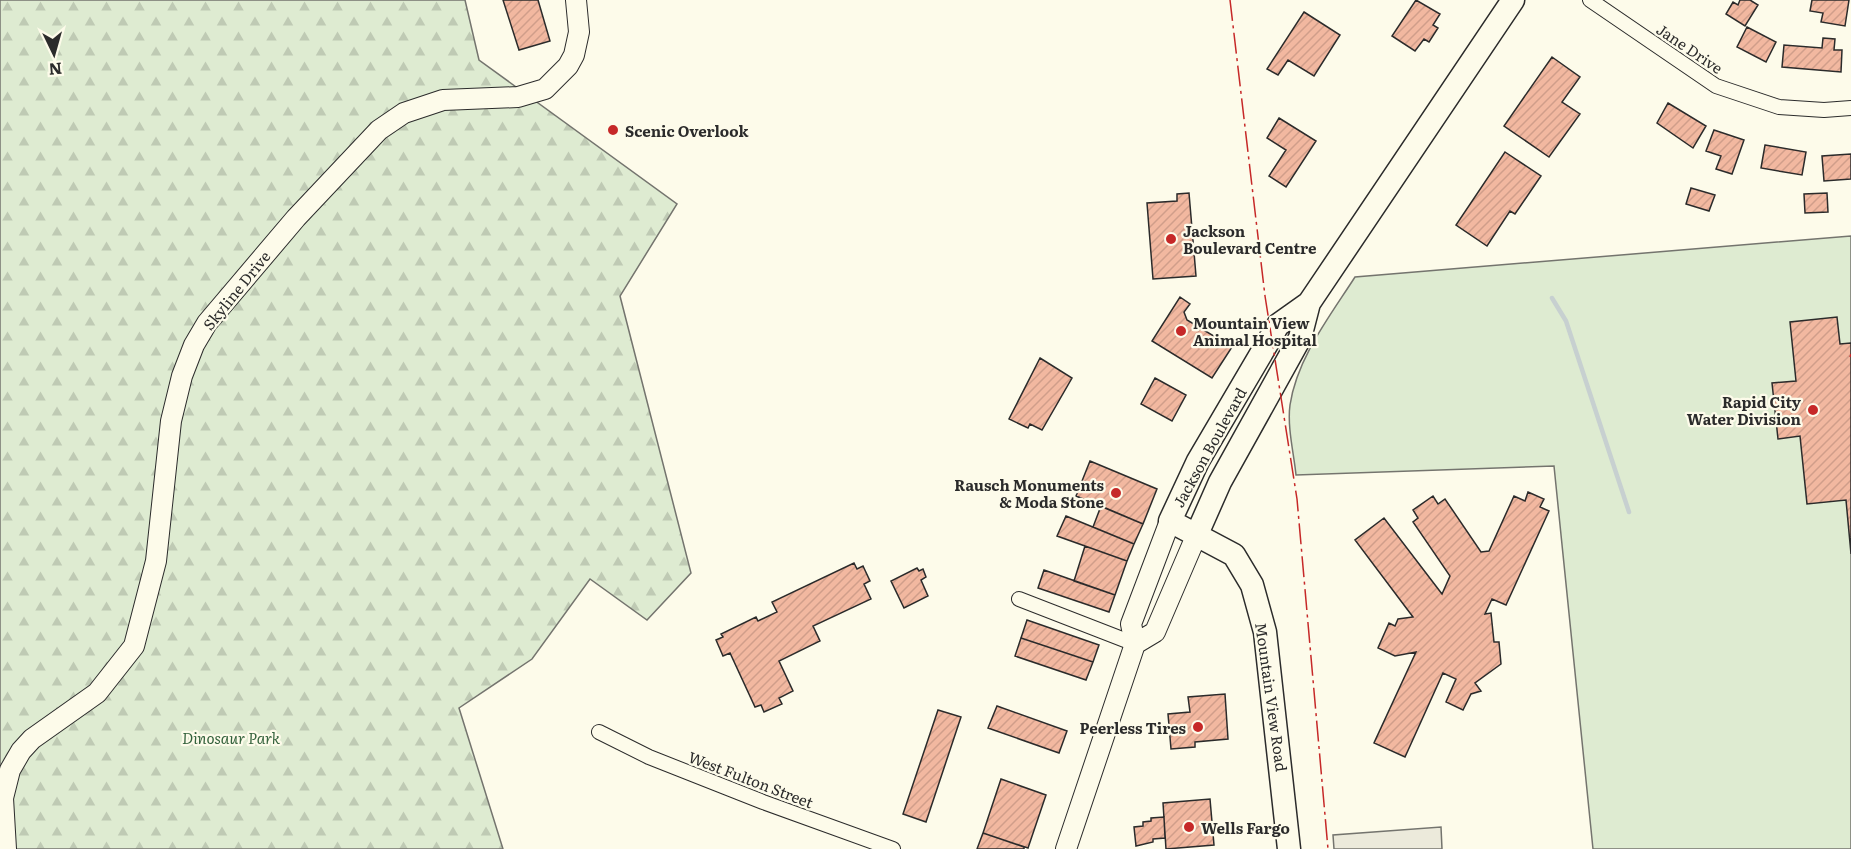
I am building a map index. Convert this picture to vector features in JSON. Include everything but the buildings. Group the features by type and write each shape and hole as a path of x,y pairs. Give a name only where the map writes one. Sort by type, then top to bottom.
{"main road":[{"name":"Jackson Boulevard","path":"1197,534 1220,482 1300,338 1309,303 1513,0"},
{"name":"Jackson Boulevard","path":"1170,521 1198,461 1278,325 1309,303"},
{"name":"Mountain View Road","path":"1170,521 1234,555 1252,585 1265,632 1290,848"}],"street":[{"name":"Skyline Drive","path":"6,849 3,798 10,770 21,751 32,739 97,693 134,646 156,561 171,421 182,376 194,345 207,323 296,218 379,130 404,113 443,100 518,97 545,89 568,66 574,55 579,32 576,0"},
{"name":"Jane Drive","path":"1590,0 1716,86 1779,107 1824,110 1851,108"},
{"name":"Jackson Boulevard","path":"1066,849 1135,644 1131,624 1170,521"},
{"name":"Jackson Boulevard","path":"1135,644 1155,632 1197,534"},
{"path":"1019,599 1135,644"},
{"name":"West Fulton Street","path":"599,732 649,757 763,802 893,849"}],"green space":[{"name":"Dinosaur Park","path":"0,0 465,0 479,60 677,204 620,296 691,573 647,620 590,579 532,659 459,708 503,849 0,849"},
{"path":"1851,236 1851,849 1593,849 1554,466 1296,475 1289,413 1294,388 1307,354 1355,277"}],"shaded area":[{"path":"1441,827 1442,849 1334,849 1333,835"}],"waterway":[{"path":"1552,298 1566,321 1629,512"}],"power":[{"path":"1230,0 1265,296 1297,499 1328,849"}],"place":[{"name":"Scenic Overlook","path":"613,130"},
{"name":"Jackson Boulevard Centre","path":"1171,239"},
{"name":"Mountain View Animal Hospital","path":"1181,331"},
{"name":"Rapid City Water Division","path":"1813,410"},
{"name":"Rausch Monuments & Moda Stone","path":"1116,493"},
{"name":"Peerless Tires","path":"1198,727"},
{"name":"Wells Fargo","path":"1189,827"}]}
